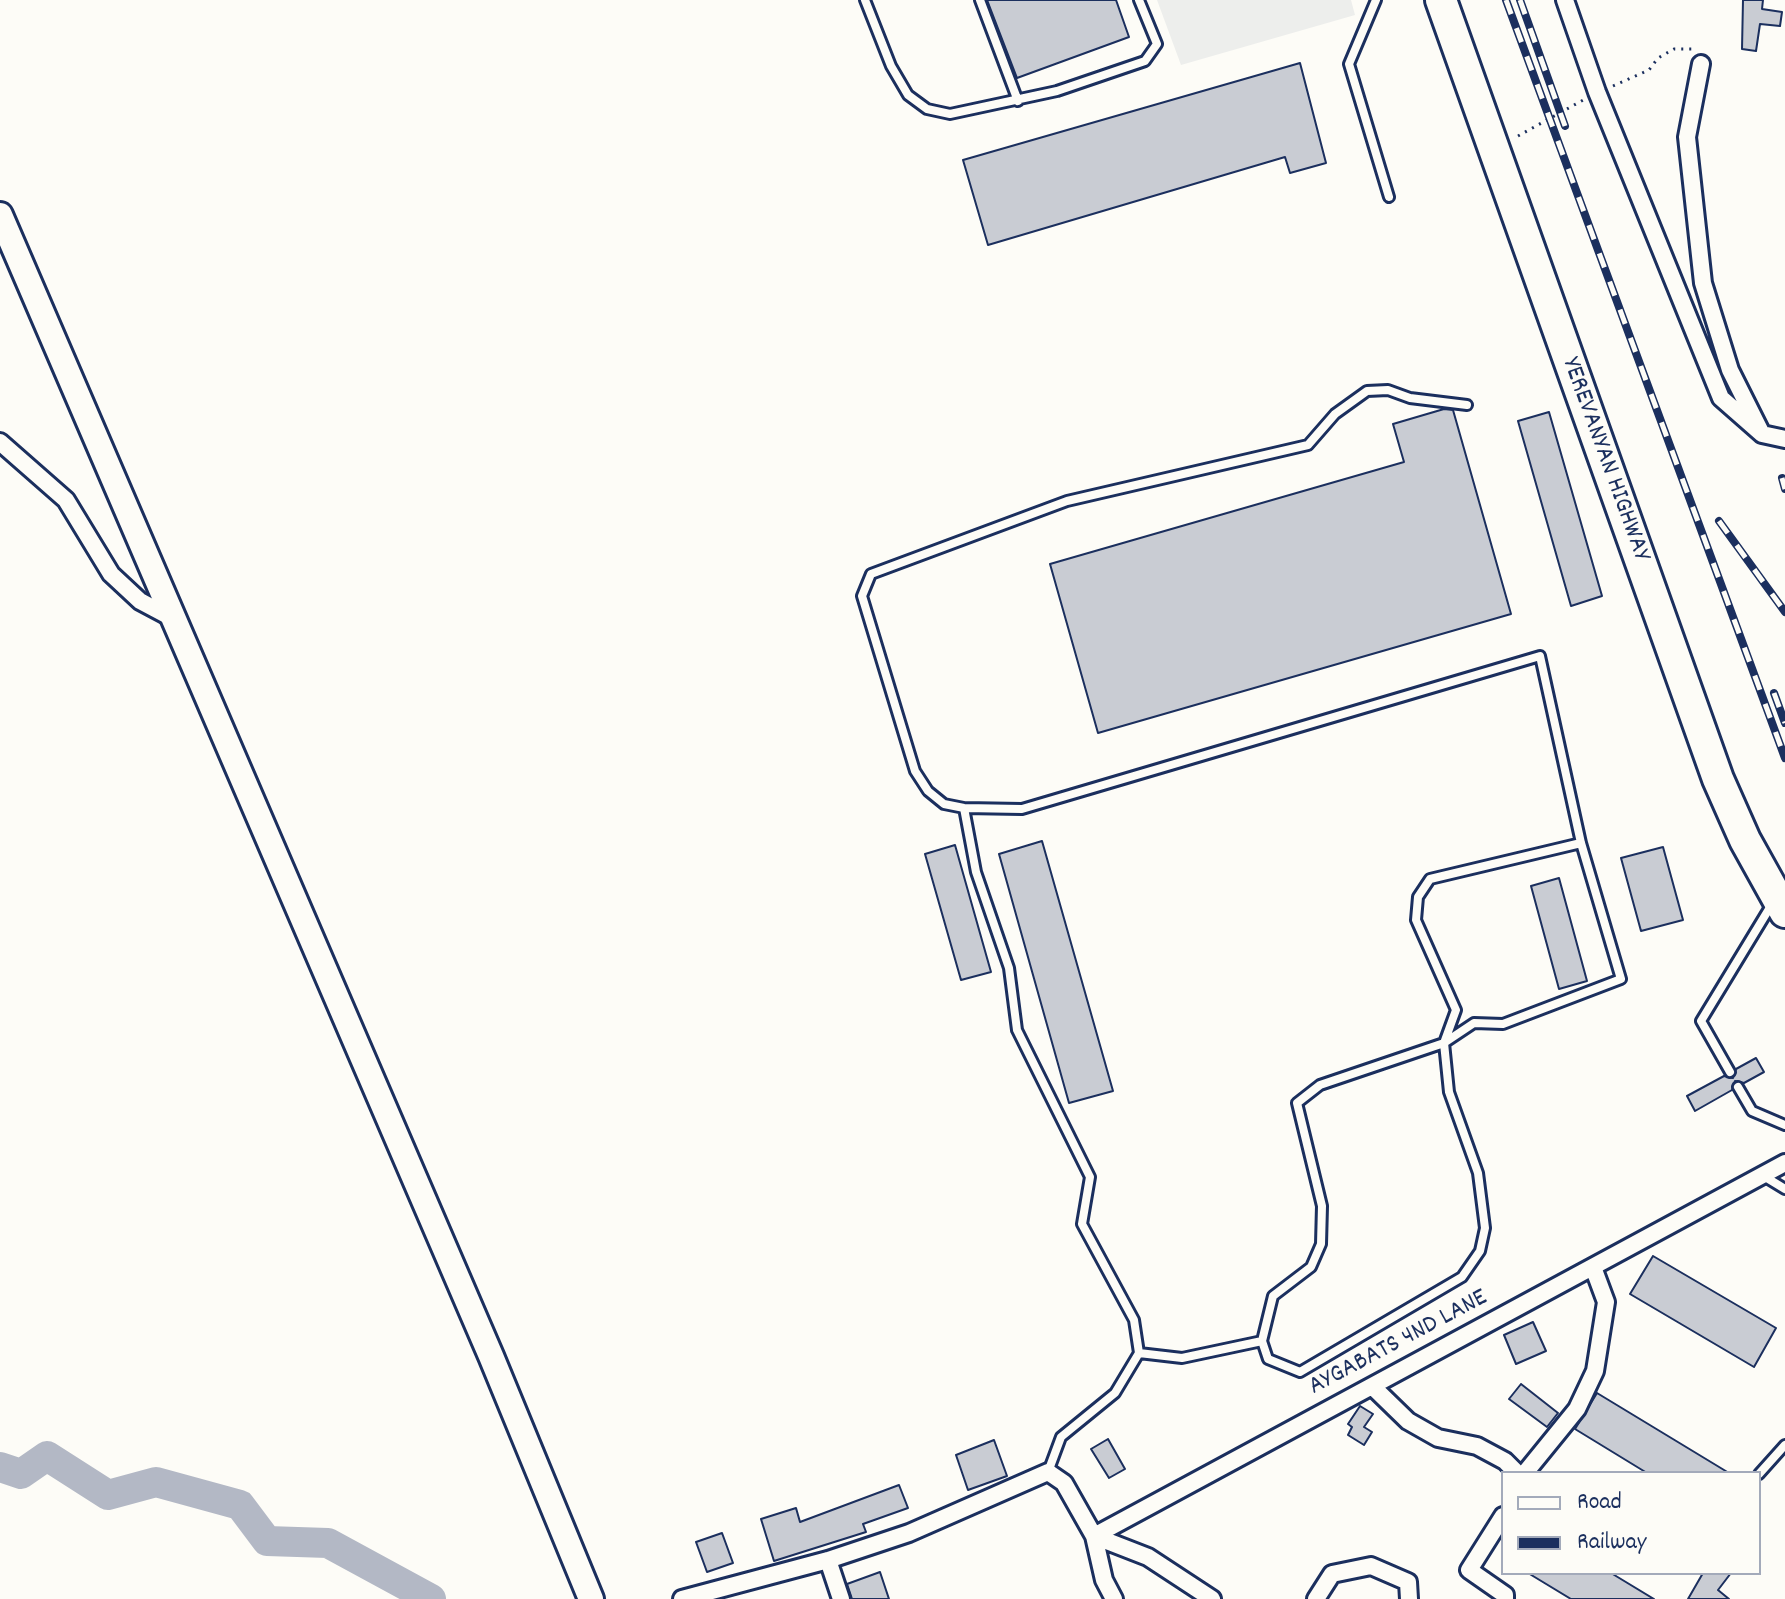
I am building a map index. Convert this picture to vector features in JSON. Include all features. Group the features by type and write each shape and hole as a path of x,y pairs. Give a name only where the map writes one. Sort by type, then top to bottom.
{"highway":[{"name":"YEREVANYAN HIGHWAY","path":"1441,0 1718,779 1781,904"}],"street":[{"path":"1565,0 1597,92 1721,398 1762,434 1785,439"},
{"path":"1701,64 1687,137 1703,283 1730,370 1762,434"},
{"path":"0,215 491,1356 591,1599"},
{"path":"0,442 66,500 111,574 140,601 172,618"},
{"name":"AYGABATS 4ND LANE","path":"1094,1536 1785,1163"},
{"path":"1527,1471 1577,1409 1595,1371 1606,1302 1593,1267"},
{"path":"1372,1386 1408,1421 1438,1438 1477,1446 1505,1461 1515,1471"},
{"path":"682,1599 828,1560 909,1533 1048,1472 1064,1483 1094,1536 1104,1580 1114,1599"},
{"path":"1501,1519 1469,1570 1505,1599"},
{"path":"1094,1536 1148,1557 1212,1599"},
{"path":"828,1560 841,1599"},
{"path":"1316,1599 1332,1574 1371,1566 1408,1582 1409,1599"}],"lane":[{"path":"865,0 891,66 908,95 927,109 950,114 1018,101 1145,61 1157,44 1139,0"},
{"path":"980,0 1018,101"},
{"path":"1376,0 1349,64 1389,197"},
{"path":"1467,405 1410,398 1388,390 1367,391 1335,414 1308,445 1067,501 871,574 862,596 915,771 928,791 944,804 964,808 1022,809 1540,656 1581,843 1621,979 1503,1024 1474,1023 1444,1043 1320,1085 1297,1103 1322,1206 1321,1244 1311,1267 1273,1296 1262,1341 1268,1359 1300,1372 1462,1277 1480,1251 1485,1228 1478,1173 1449,1092 1444,1043 1456,1010 1416,920 1418,897 1430,879 1581,843"},
{"path":"964,808 976,872 1009,968 1017,1030 1090,1177 1082,1224 1134,1320 1139,1353 1115,1393 1061,1437 1048,1472"},
{"path":"1730,1072 1701,1021 1781,904"},
{"path":"1738,1087 1752,1111 1785,1125"},
{"path":"1762,1175 1785,1189"},
{"path":"1139,1353 1182,1358 1262,1341"},
{"path":"1761,1472 1785,1445"}],"path":[{"path":"1518,136 1597,92 1649,70 1658,58 1674,49 1696,50 1701,56 1701,64"}],"shaded area":[{"path":"1157,0 1351,0 1355,15 1181,65"}],"building":[{"path":"987,0 1116,0 1129,37 1017,78"},
{"path":"1743,0 1763,0 1762,9 1782,12 1780,26 1760,24 1756,51 1742,49"},
{"path":"1300,63 1326,163 1290,173 1285,157 988,245 963,160"},
{"path":"1444,409 1453,410 1511,614 1098,733 1050,564 1404,462 1393,424"},
{"path":"1549,412 1602,596 1571,606 1518,421"},
{"path":"1042,841 1113,1091 1069,1103 999,854"},
{"path":"955,845 991,972 961,980 925,854"},
{"path":"1663,847 1683,920 1641,931 1621,858"},
{"path":"1559,878 1587,981 1559,989 1531,886"},
{"path":"1756,1058 1764,1072 1744,1083 1735,1081 1732,1090 1695,1111 1687,1096 1724,1076 1733,1078 1736,1069"},
{"path":"1653,1256 1776,1328 1754,1367 1630,1294"},
{"path":"1533,1322 1546,1351 1516,1364 1504,1335"},
{"path":"1521,1384 1558,1413 1547,1427 1509,1399"},
{"path":"1597,1393 1726,1471 1644,1471 1575,1429"},
{"path":"1360,1406 1373,1414 1364,1427 1372,1432 1364,1445 1348,1435 1352,1427 1348,1424"},
{"path":"1108,1439 1125,1469 1109,1478 1091,1449"},
{"path":"994,1440 1007,1476 968,1490 956,1455"},
{"path":"899,1485 908,1508 863,1524 866,1532 774,1561 761,1519 796,1508 800,1522"},
{"path":"722,1533 733,1563 707,1572 696,1542"},
{"path":"880,1572 889,1599 852,1599 847,1584"},
{"path":"1531,1575 1614,1575 1654,1599 1571,1599"},
{"path":"1702,1575 1729,1575 1718,1590 1729,1599 1688,1599"}],"waterway":[{"path":"0,1467 21,1474 47,1456 108,1495 156,1482 240,1505 267,1541 328,1543 431,1599"}],"railway":[{"path":"1506,0 1785,758"},
{"path":"1520,0 1565,126"},
{"path":"1782,478 1785,489"},
{"path":"1719,521 1785,612"},
{"path":"1774,693 1785,723"}]}
